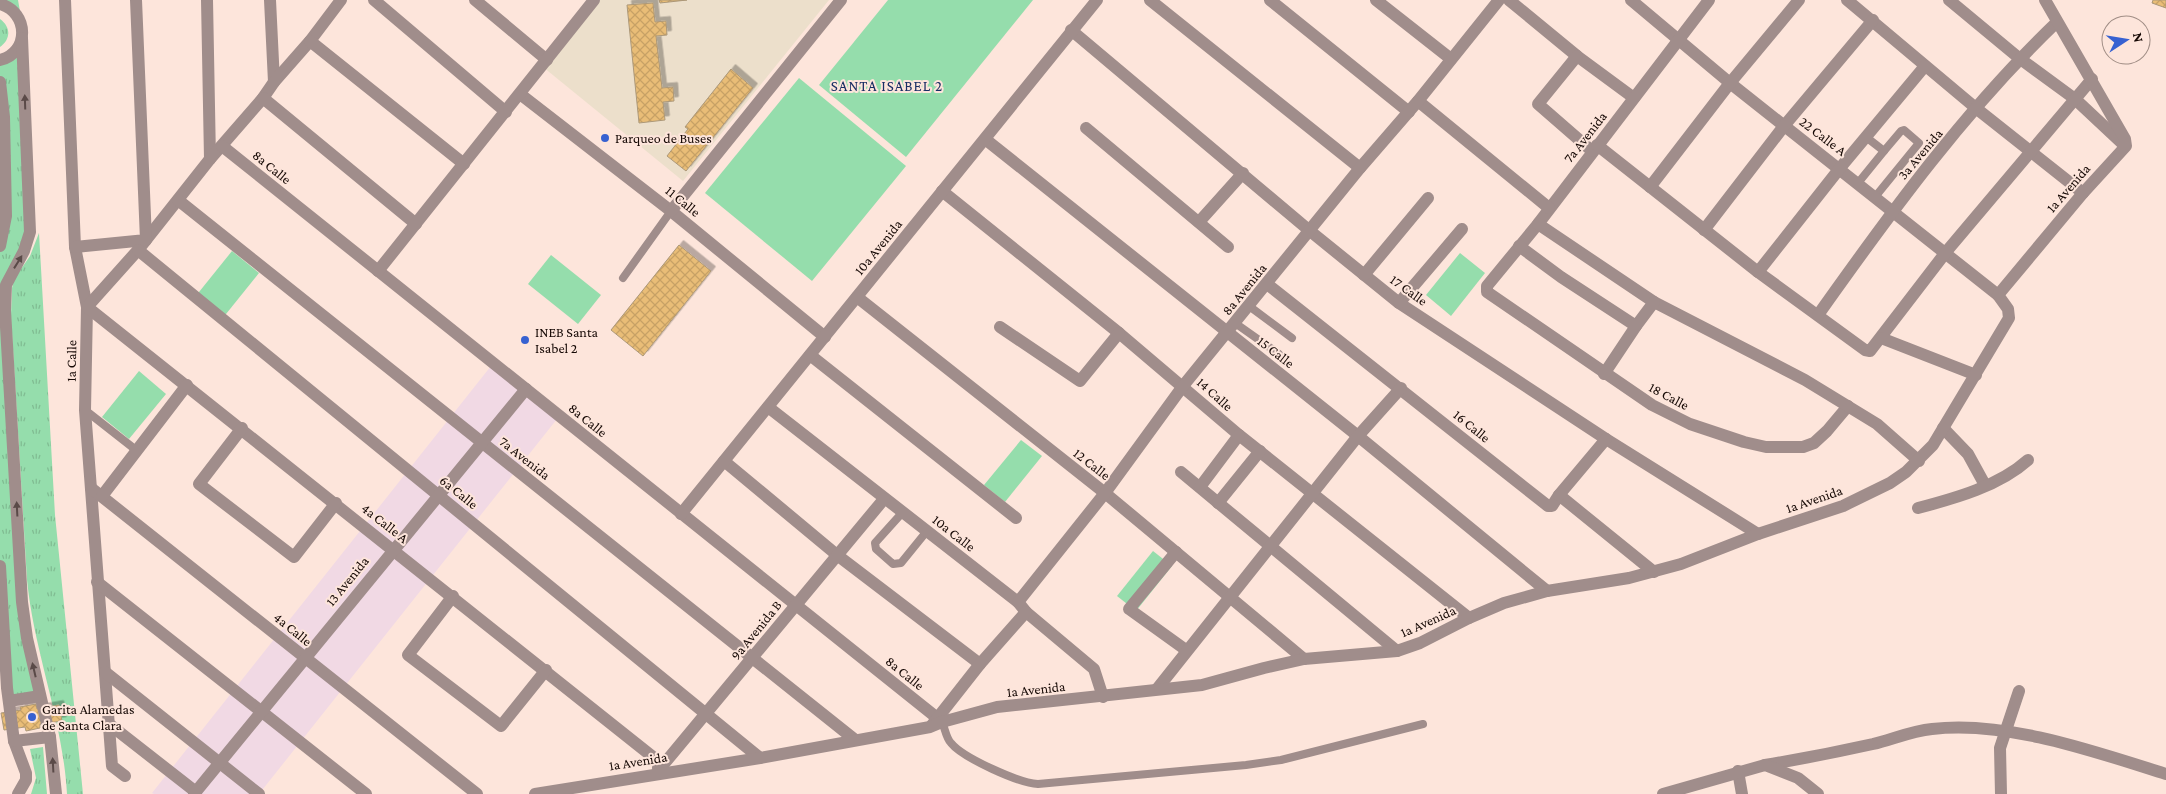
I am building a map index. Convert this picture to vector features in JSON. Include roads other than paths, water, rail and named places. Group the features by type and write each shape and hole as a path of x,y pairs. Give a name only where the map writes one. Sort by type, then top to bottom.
{"street":[{"path":"17,0 22,38 30,232 24,251 6,285 5,310 22,602 27,638 50,737 56,794"},
{"name":"1a Calle","path":"65,0 75,246 87,306 85,410 97,582 112,766 125,776"},
{"path":"136,0 142,245"},
{"path":"207,0 210,159"},
{"path":"270,0 274,82"},
{"path":"87,306 142,245 210,159 310,41 340,0"},
{"path":"374,0 506,112"},
{"path":"475,0 547,60"},
{"path":"671,211 841,0"},
{"name":"10a Avenida","path":"681,514 1097,0"},
{"path":"1150,0 1360,168"},
{"path":"1270,0 1408,112"},
{"path":"1376,0 1450,59"},
{"path":"1509,0 1577,56 1634,98"},
{"name":"22 Calle A","path":"1631,0 1730,83 1840,168 1998,295"},
{"name":"7a Avenida","path":"1487,292 1487,286 1538,224 1709,0"},
{"path":"1650,187 1730,83 1798,0"},
{"path":"1847,0 1977,109 2083,193"},
{"path":"1949,0 2019,58 2075,99 2125,142"},
{"path":"2045,0 2092,79 2125,142"},
{"path":"378,271 593,1"},
{"name":"8a Avenida","path":"936,722 1183,386 1360,168 1418,101 1492,2"},
{"path":"0,4 14,11 20,19"},
{"path":"1704,230 1784,126 1872,20"},
{"name":"3a Avenida","path":"1818,315 1892,210 2019,58 2057,22"},
{"name":"17 Calle","path":"1071,30 1310,231 1399,303 1606,439 1758,534"},
{"path":"0,60 13,54 22,38"},
{"path":"310,41 464,164"},
{"path":"1577,56 1538,104 1650,187 1758,272 1870,351 1946,252 2092,79"},
{"path":"1758,272 1840,168 1925,66"},
{"path":"0,82 4,117 6,216 0,246"},
{"name":"11 Calle","path":"520,94 671,211 825,336"},
{"path":"263,98 416,224"},
{"path":"1418,101 1550,208"},
{"path":"1086,128 1228,247"},
{"name":"15 Calle","path":"985,139 1358,436 1547,591"},
{"name":"1a Avenida","path":"535,794 760,758 936,722 997,707 1202,685 1304,659 1397,651 1420,643 1469,618 1504,604 1547,591 1629,578 1654,572 1689,561 1758,534 1843,506 1890,483 1919,461 1933,446 2008,318 2008,309 1998,295 2125,142"},
{"name":"8a Calle","path":"222,146 796,605 936,722"},
{"path":"1199,222 1243,173"},
{"name":"14 Calle","path":"942,191 1119,332 1239,436 1469,618"},
{"path":"1364,275 1428,198"},
{"name":"7a Avenida","path":"178,200 854,739"},
{"path":"1538,224 1654,302 1805,380 1878,424 1919,461"},
{"path":"1399,303 1462,230"},
{"path":"75,246 142,245"},
{"name":"6a Calle","path":"142,245 440,495 760,758"},
{"path":"1519,246 1561,277 1636,326"},
{"name":"16 Calle","path":"1267,284 1548,506 1552,506 1560,495"},
{"name":"18 Calle","path":"1487,292 1604,374 1652,405 1690,424 1744,442 1766,447 1803,447 1814,443 1848,406"},
{"name":"12 Calle","path":"857,297 1105,493 1304,659"},
{"path":"1604,374 1654,302"},
{"name":"4a Calle A","path":"87,306 394,548 664,765"},
{"path":"1000,327 1080,381 1119,332"},
{"path":"1881,338 1976,375"},
{"path":"810,355 1016,518"},
{"path":"102,496 187,385"},
{"path":"1158,689 1186,650 1358,436 1401,388"},
{"name":"13 Avenida","path":"195,793 526,389"},
{"name":"10a Calle","path":"768,407 1022,607 1094,669 1103,697"},
{"path":"242,428 199,484 294,557 336,503"},
{"path":"1943,428 1968,454 1985,485"},
{"path":"1200,488 1239,436"},
{"path":"1606,439 1560,495 1654,572"},
{"path":"1218,503 1260,451"},
{"path":"1918,508 1985,485 2009,474 2028,460"},
{"path":"724,461 837,556 980,664"},
{"path":"1181,472 1397,651"},
{"name":"4a Calle","path":"91,488 477,794"},
{"name":"9a Avenida B","path":"647,775 664,765 884,499"},
{"path":"1176,552 1129,609 1186,650"},
{"path":"0,566 9,701 14,742 26,773 24,786 18,794"},
{"path":"97,582 366,794"},
{"path":"453,596 408,655 501,726 546,670"},
{"path":"105,672 258,794"},
{"path":"2001,794 2000,748 2019,690"},
{"path":"9,701 40,696"},
{"path":"109,724 195,793"},
{"path":"1663,794 1764,765 1820,756 1932,729 1977,729 2045,739 2082,748 2166,774"},
{"path":"14,742 50,737"},
{"path":"1764,765 1798,778 1818,794"},
{"path":"1738,772 1742,794"}],"lane":[{"path":"1858,183 1901,131 1904,130 1919,143 1876,197"},
{"path":"1866,137 1884,151"},
{"path":"623,278 671,211"},
{"path":"1248,306 1292,338"},
{"path":"1236,323 1280,354"},
{"path":"85,410 136,450"},
{"path":"902,512 875,543 876,549 894,564 901,563 927,532"},
{"path":"936,722 955,747 1008,777 1038,784 1282,760 1423,724"}],"place":[{"name":"Parqueo de Buses","path":"605,138"},
{"name":"INEB Santa Isabel 2","path":"525,340"},
{"name":"Garita Alamedas de Santa Clara","path":"32,717"}],"district":[{"name":"SANTA ISABEL 2","path":"887,86"}]}
